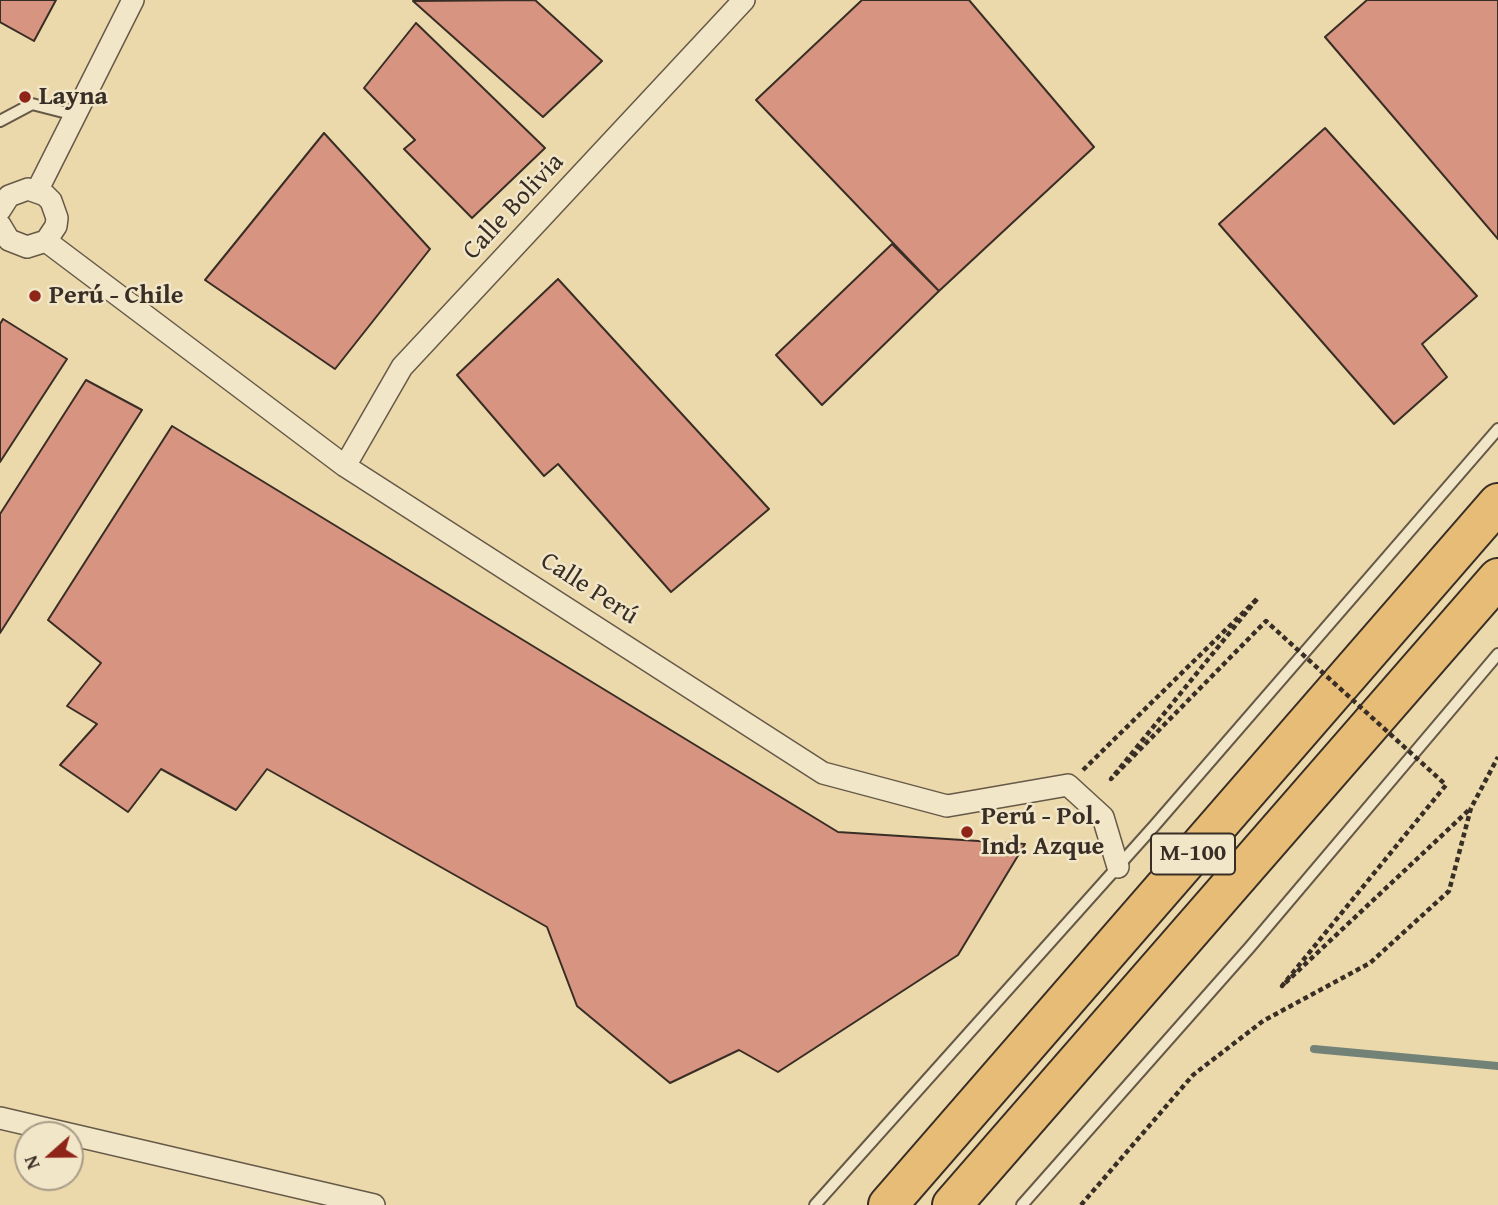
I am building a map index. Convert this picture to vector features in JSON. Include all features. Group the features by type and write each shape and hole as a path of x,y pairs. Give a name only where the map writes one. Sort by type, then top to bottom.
{"highway":[{"name":"M-100","path":"888,1205 1498,503"},
{"name":"M-100","path":"952,1205 1498,578"}],"street":[{"path":"37,191 133,0"},
{"name":"Calle Bolivia","path":"345,466 402,368 744,0"},
{"path":"0,210 9,196 18,191 37,191 45,195 55,209 56,226 46,241 27,247 9,240 0,225"},
{"name":"Calle Perú","path":"46,241 345,466 823,773 947,806 1068,785"},
{"path":"1068,785 1103,817 1118,867"},
{"path":"0,1118 374,1205"}],"lane":[{"path":"0,121 16,110 33,104 75,115"},
{"path":"815,1205 1118,867 1498,429"},
{"path":"1022,1205 1250,947 1498,654"}],"path":[{"path":"1068,785 1257,599 1111,779 1266,621 1446,785 1282,986 1471,808"},
{"path":"1081,1205 1193,1075 1263,1021 1370,963 1449,891 1471,808 1498,757"}],"building":[{"path":"0,0 56,0 34,41 0,22"},
{"path":"535,0 602,61 543,117 413,1"},
{"path":"862,0 969,0 1094,147 939,291 756,100"},
{"path":"1367,0 1498,0 1498,239 1325,37"},
{"path":"416,23 545,148 472,218 404,149 415,140 364,88"},
{"path":"1325,128 1477,296 1422,344 1447,377 1394,424 1219,224"},
{"path":"324,133 430,249 335,369 205,280"},
{"path":"892,244 939,291 822,405 776,355"},
{"path":"558,279 769,509 671,592 558,464 544,476 457,375"},
{"path":"3,319 67,359 0,462 0,324"},
{"path":"86,380 142,410 0,633 0,514"},
{"path":"172,426 838,832 1025,844 958,955 778,1072 739,1050 670,1083 577,1006 547,927 267,769 236,810 161,769 128,812 60,765 97,724 67,706 101,663 48,620"}],"waterway":[{"path":"1314,1049 1498,1066"}],"place":[{"name":"Layna","path":"25,97"},
{"name":"Perú - Chile","path":"35,296"},
{"name":"Perú - Pol. Ind. Azque","path":"967,832"}]}
